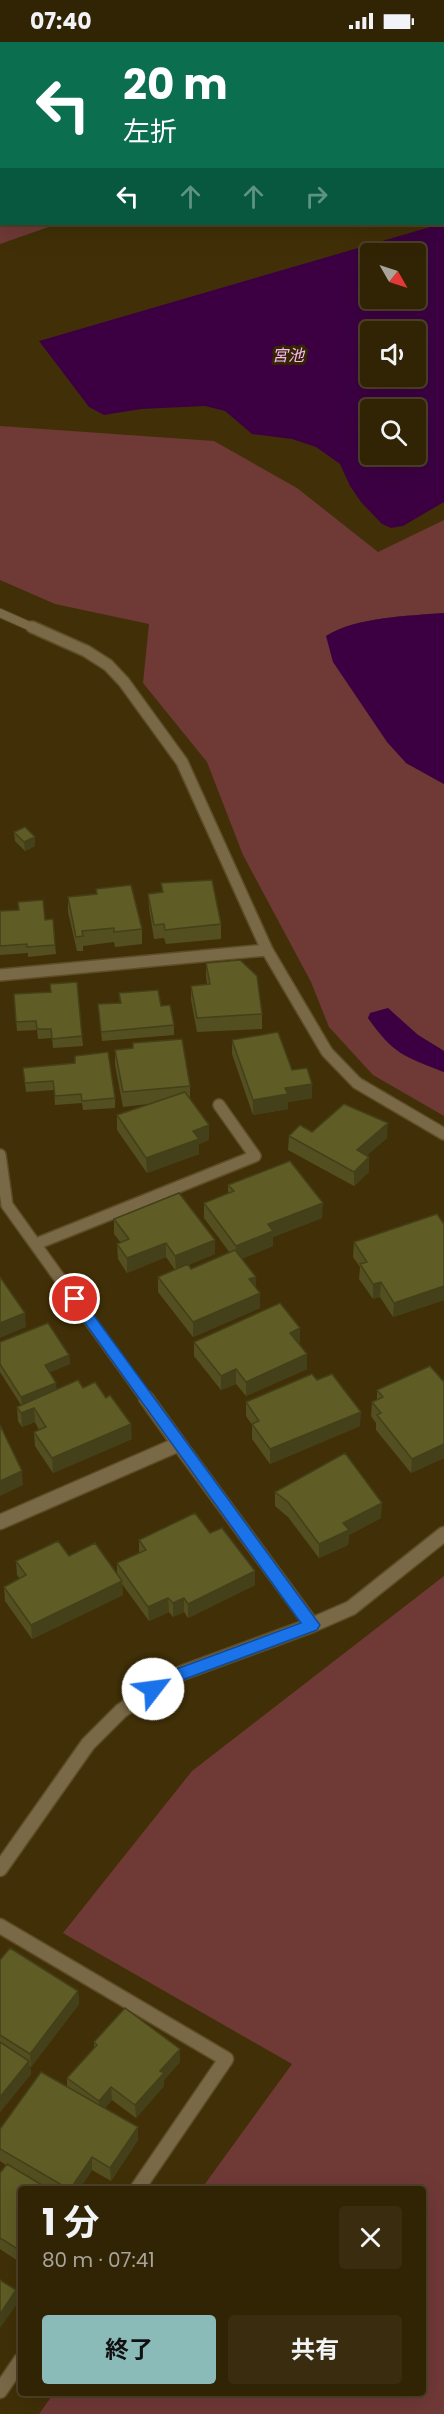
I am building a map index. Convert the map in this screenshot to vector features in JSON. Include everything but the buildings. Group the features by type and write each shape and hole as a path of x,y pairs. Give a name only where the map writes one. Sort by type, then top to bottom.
{"street":[{"path":"0,613 86,651 108,665 124,682 187,771 224,859 267,951 327,1053 357,1083 444,1134"},
{"path":"0,975 267,951"},
{"path":"36,1244 255,1156 219,1105"},
{"path":"0,1155 8,1204 179,1444 312,1625"},
{"path":"0,1522 179,1444"},
{"path":"0,1869 88,1744 121,1711 168,1678 312,1625 351,1608 444,1534"},
{"path":"0,1926 226,2059 139,2186"},
{"path":"0,2391 18,2364"}],"shaded area":[{"path":"0,225 54,225 0,244"},
{"path":"0,426 214,441 297,488 378,552 444,520 444,613 367,621 326,636 406,763 444,784 444,1051 418,1035 388,1009 368,1018 392,1045 421,1063 444,1072 444,1116 373,1075 329,1027 311,982 243,855 207,762 143,683 149,624 55,604 0,580"},
{"path":"444,1576 444,2414 39,2414 52,2396 426,2396 426,2186 203,2186 292,2064 63,1933 192,1771"}],"water":[{"name":"宮池","path":"444,225 444,502 403,526 391,528 382,524 361,502 350,486 340,464 316,447 292,439 252,434 225,411 205,406 141,409 104,415 89,407 39,341 360,247 360,309 426,309 426,243 375,243"},
{"path":"444,613 444,784 406,763 387,742 333,662 326,636 367,621"},
{"path":"388,1008 418,1035 444,1051 444,1072 409,1058 385,1040 368,1018 370,1013"}],"route":[{"path":"75,1299 312,1625 168,1678 153,1689"}]}
